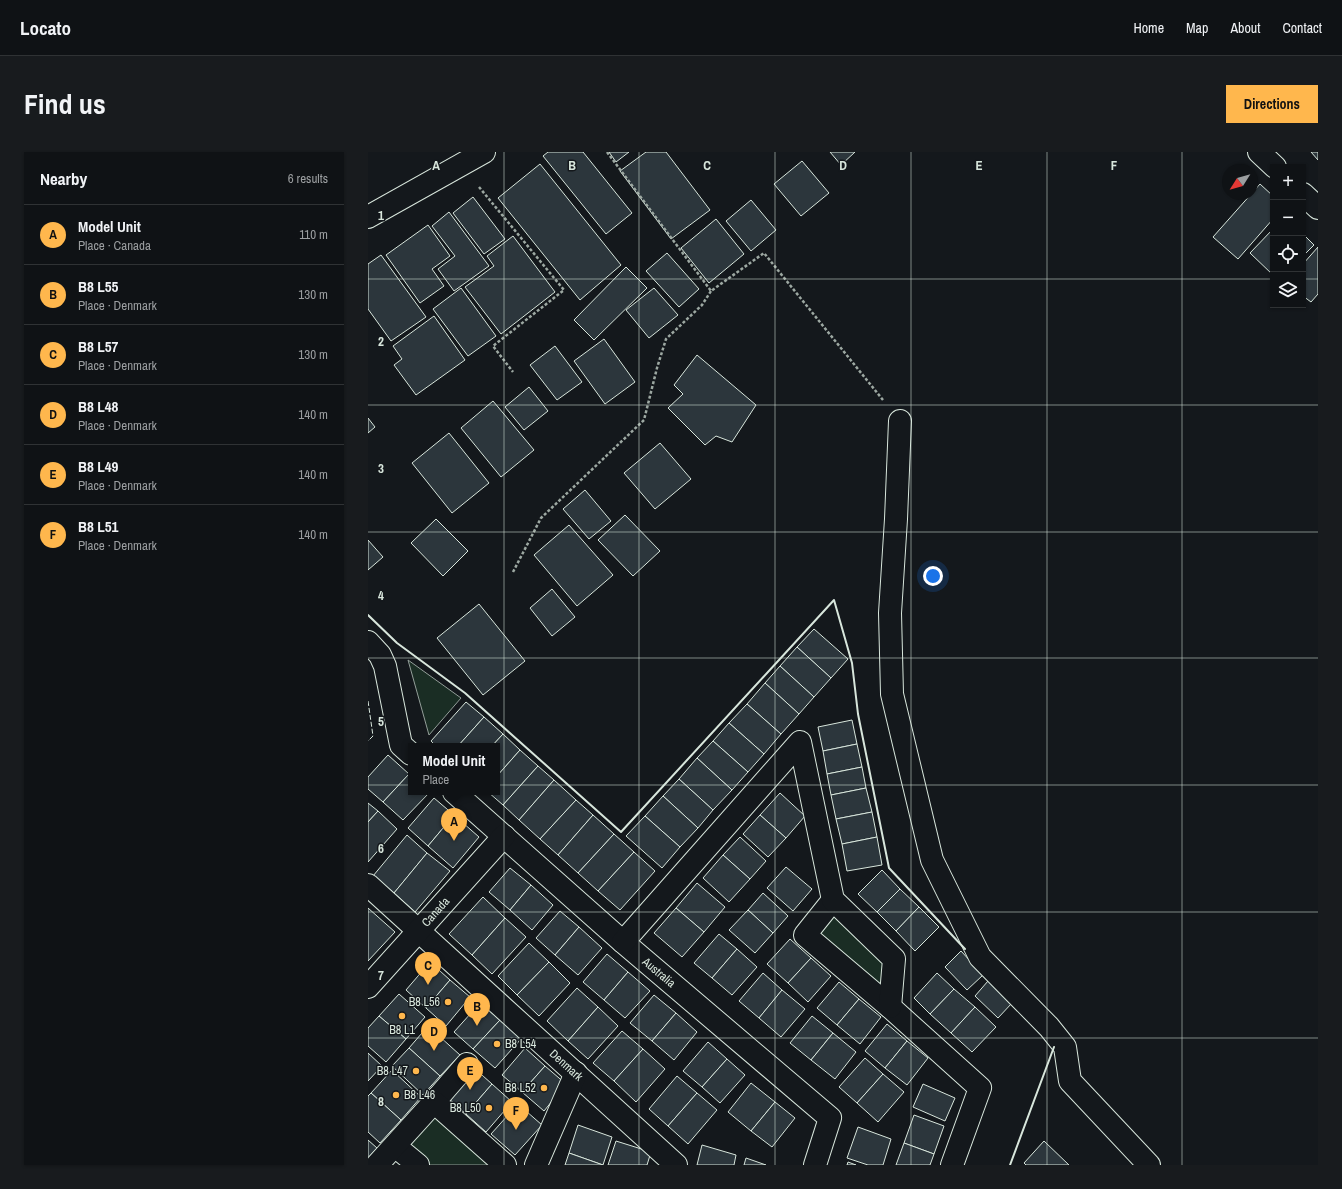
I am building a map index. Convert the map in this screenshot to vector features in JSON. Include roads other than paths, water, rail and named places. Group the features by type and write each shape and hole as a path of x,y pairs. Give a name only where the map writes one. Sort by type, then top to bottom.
{"street":[{"path":"368,217 484,152"},
{"path":"1259,152 1272,164"},
{"path":"1306,197 1318,208"},
{"path":"900,421 890,613 892,694 932,860 980,956 1049,1027 1065,1047 1070,1081 1149,1165"},
{"path":"368,642 380,655 385,666 401,745 408,751"},
{"path":"368,657 375,662 387,677"},
{"path":"623,942 800,742 833,900 894,959 890,1007"},
{"name":"Australia","path":"457,795 623,942 830,1118 815,1165"},
{"name":"Canada","path":"368,987 504,836"},
{"name":"Denmark","path":"368,885 676,1165"},
{"path":"833,900 805,935 890,1007 980,1088 952,1165"},
{"path":"377,1165 467,1064"},
{"path":"536,1165 576,1073"},
{"path":"434,1102 505,1165"},
{"path":"394,1146 418,1165"}],"place":[{"name":"Model Unit","path":"454,841"},
{"name":"B8 L57","path":"428,985"},
{"name":"B8 L56","path":"448,1002"},
{"name":"B8 L1","path":"402,1016"},
{"name":"B8 L55","path":"477,1026"},
{"name":"B8 L54","path":"497,1044"},
{"name":"B8 L48","path":"434,1051"},
{"name":"B8 L47","path":"416,1071"},
{"name":"B8 L52","path":"544,1088"},
{"name":"B8 L49","path":"470,1090"},
{"name":"B8 L46","path":"396,1095"},
{"name":"B8 L50","path":"489,1108"},
{"name":"B8 L51","path":"516,1130"}]}
